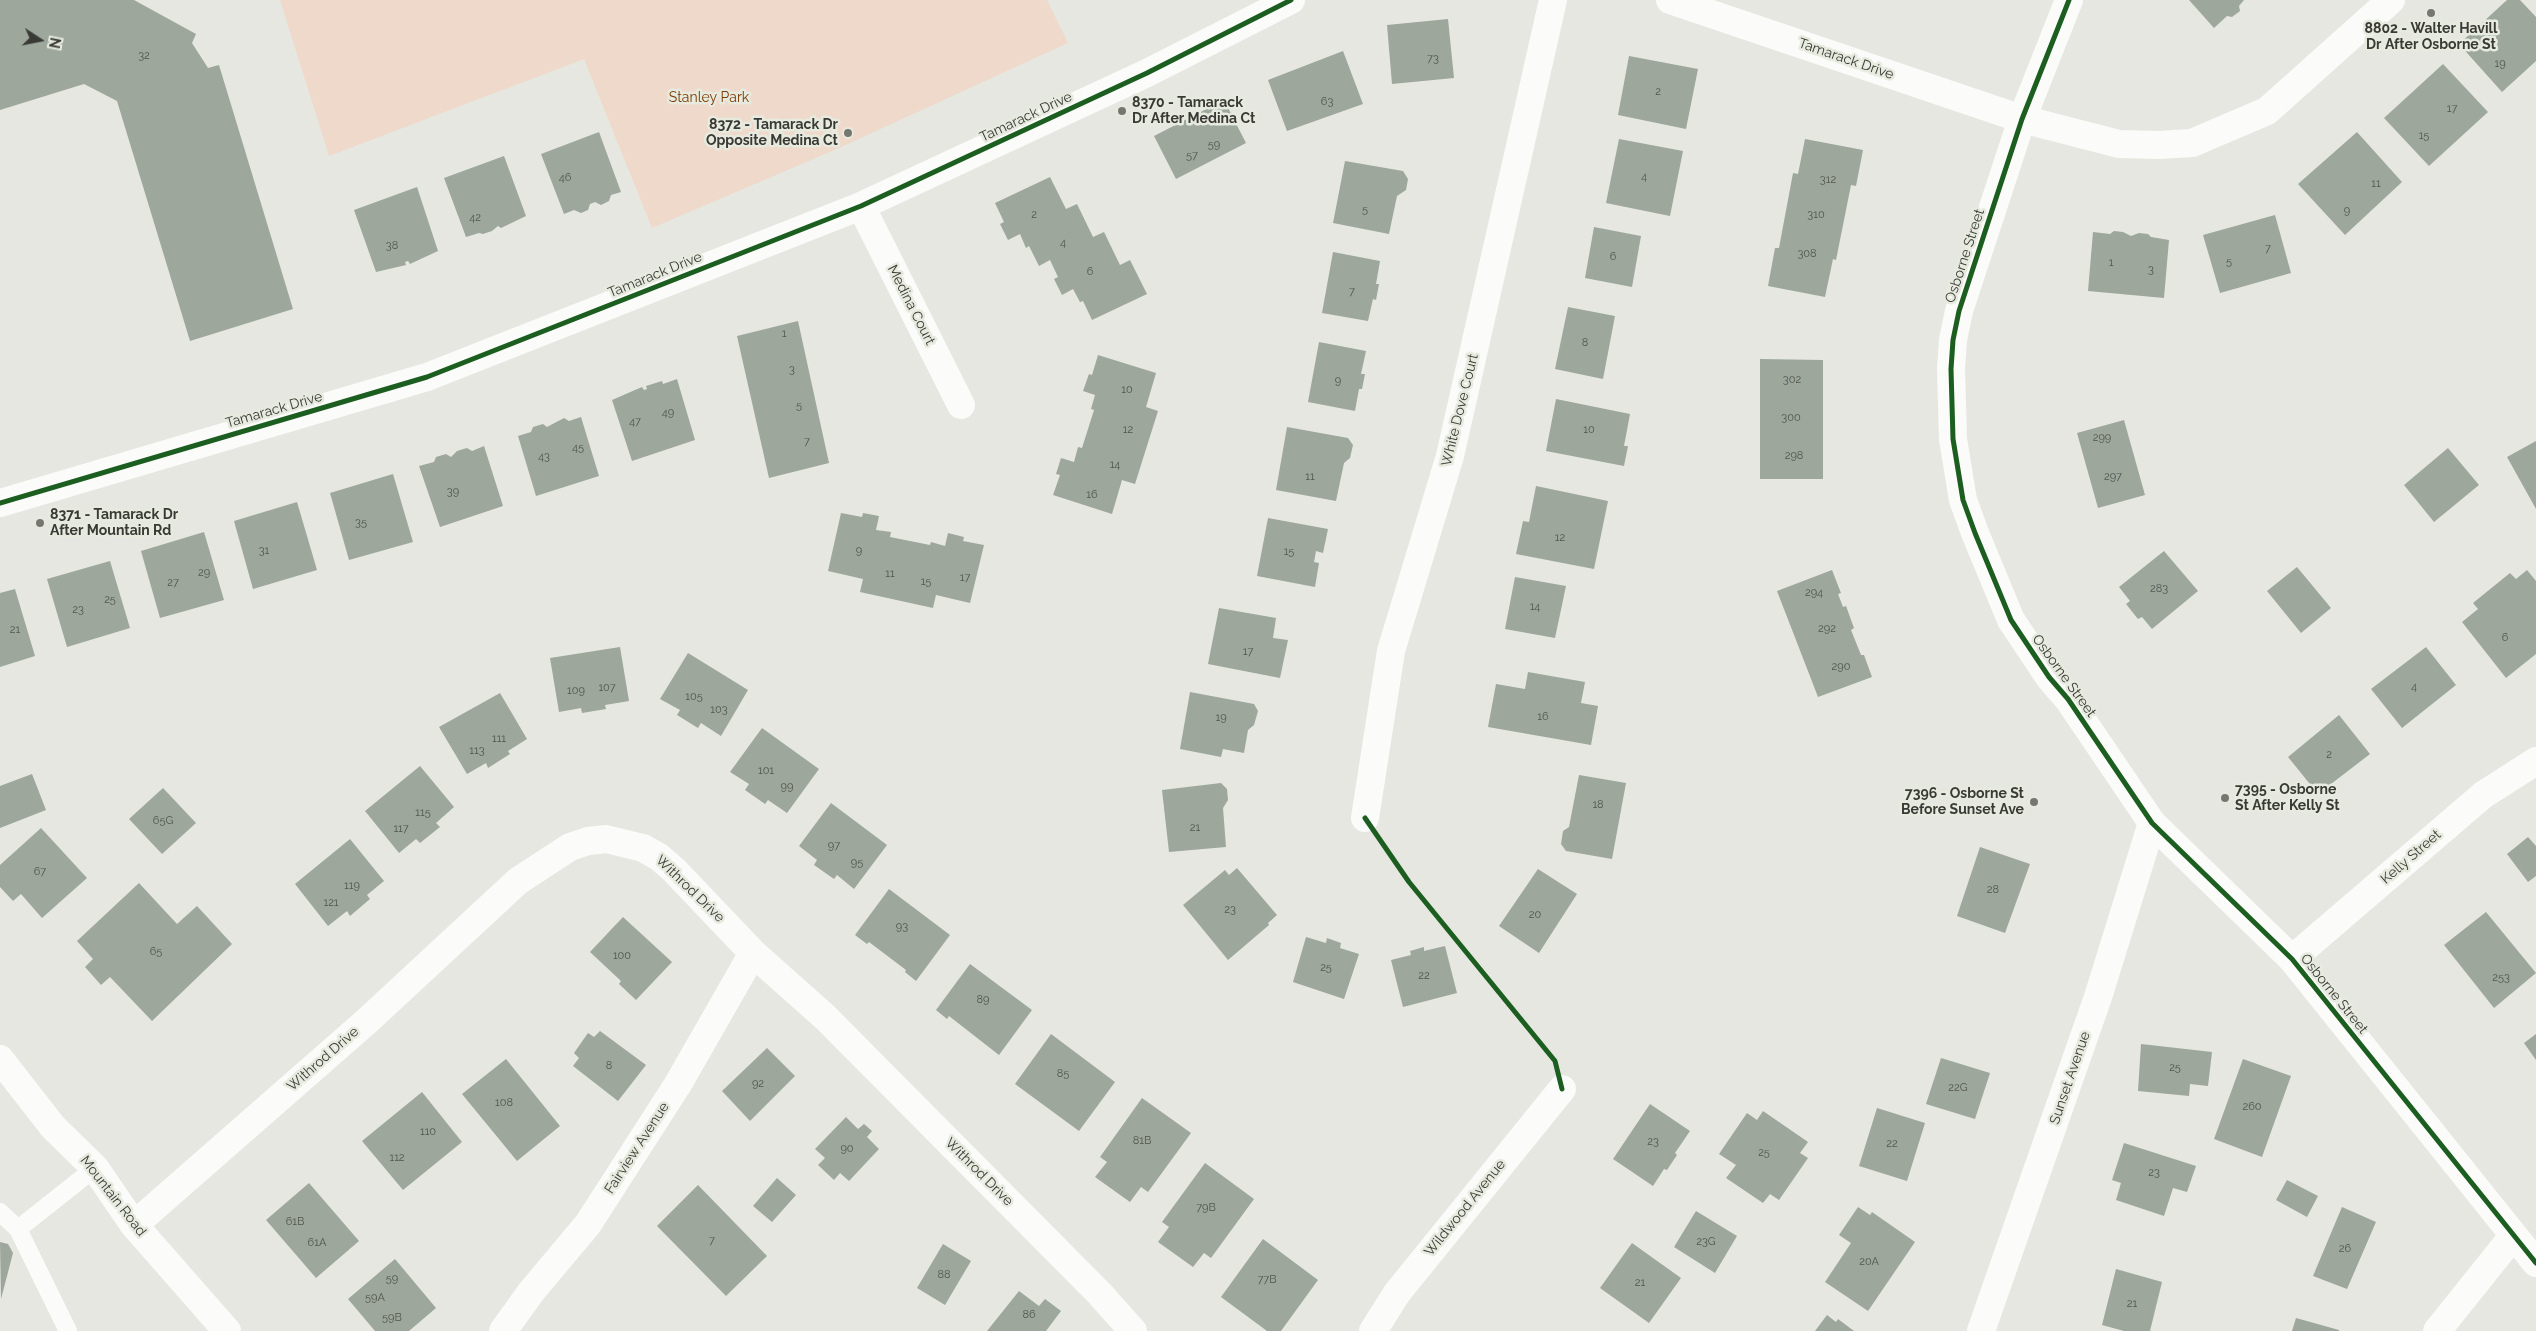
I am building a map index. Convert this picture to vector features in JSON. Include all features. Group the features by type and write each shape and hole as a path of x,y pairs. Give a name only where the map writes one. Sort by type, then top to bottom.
{"street":[{"name":"Tamarack Drive","path":"0,503 427,378 861,206 1147,73 1291,0"},
{"name":"White Dove Court","path":"1365,818 1391,651 1450,456 1553,0"},
{"name":"Tamarack Drive","path":"1670,0 2022,118 2119,144 2192,143 2267,111 2391,0"},
{"name":"Osborne Street","path":"2069,0 2022,118 1959,311 1953,340 1951,369 1952,439 1963,500 1972,525 2011,620 2049,677 2068,699 2152,823 2292,959 2536,1263"},
{"name":"Medina Court","path":"861,206 962,404"},
{"name":"Kelly Street","path":"2292,959 2483,795 2536,762"},
{"name":"Sunset Avenue","path":"1981,1331 2098,998 2152,823"},
{"name":"Withrod Drive","path":"134,1225 368,1021 518,881 570,847 588,841 606,839 643,848 659,857 674,870 753,953 826,1017 1099,1292 1134,1331"},
{"name":"Fairview Avenue","path":"503,1331 531,1292 588,1224 678,1084 753,953"},
{"name":"Mountain Road","path":"0,1059 53,1127 95,1168 134,1225 227,1331"},
{"name":"Wildwood Avenue","path":"1373,1331 1397,1293 1562,1089"},
{"path":"2437,1331 2514,1236"}],"lane":[{"path":"18,1229 95,1168"},
{"path":"0,1212 18,1229 68,1331"}],"green space":[{"name":"Stanley Park","path":"280,0 1047,0 1068,43 839,148 652,228 584,59 329,156"}],"building":[{"path":"0,0 134,0 196,34 192,43 208,68 219,65 293,309 190,341 117,101 84,84 0,110"},
{"path":"2189,0 2244,0 2239,6 2240,11 2232,17 2227,16 2214,28"},
{"path":"2507,0 2520,0 2536,17 2536,61 2502,92 2459,44"},
{"path":"1448,19 1454,78 1392,84 1387,25"},
{"path":"1343,51 1363,104 1287,131 1268,80"},
{"path":"1629,56 1698,69 1686,129 1618,115"},
{"path":"2443,64 2488,112 2429,166 2384,118"},
{"path":"1224,100 1246,143 1176,179 1154,136"},
{"path":"599,132 621,192 611,195 609,201 601,205 595,202 590,204 588,210 581,213 574,210 564,214 541,154"},
{"path":"2357,132 2402,182 2345,235 2298,184"},
{"path":"1619,139 1683,151 1670,216 1606,203"},
{"path":"1805,139 1863,150 1856,186 1851,185 1836,260 1833,259 1825,297 1768,286 1775,248 1779,248 1793,173 1798,174"},
{"path":"504,156 526,216 501,228 498,226 492,231 466,237 444,178"},
{"path":"1345,161 1403,171 1408,179 1406,190 1397,196 1389,234 1333,223"},
{"path":"1050,177 1066,209 1077,204 1093,237 1104,232 1120,265 1130,260 1147,294 1092,320 1083,301 1080,302 1073,289 1062,295 1054,279 1058,277 1050,260 1039,266 1029,246 1026,248 1020,234 1008,240 1000,224 1004,222 995,203"},
{"path":"417,187 438,251 410,264 408,261 405,262 406,265 376,272 354,210"},
{"path":"2275,215 2291,273 2220,293 2203,235"},
{"path":"1594,227 1641,236 1632,287 1585,278"},
{"path":"2114,231 2123,232 2131,236 2139,233 2148,234 2151,237 2169,240 2164,298 2088,291 2093,232 2110,234"},
{"path":"1333,252 1380,261 1376,284 1379,284 1376,300 1373,299 1368,321 1322,313"},
{"path":"1568,307 1615,316 1603,379 1555,369"},
{"path":"798,321 829,463 769,478 737,336"},
{"path":"1319,342 1366,351 1361,374 1365,374 1362,389 1359,389 1355,411 1308,402"},
{"path":"1098,355 1156,373 1146,407 1158,411 1135,484 1122,480 1112,514 1053,495 1060,475 1056,474 1061,458 1074,462 1078,447 1082,448 1094,410 1091,409 1095,395 1083,391 1089,374 1092,375"},
{"path":"1760,359 1823,360 1823,479 1760,479"},
{"path":"677,379 695,440 632,461 612,400 642,387 644,390 647,389 646,386 662,381 663,384"},
{"path":"1556,399 1630,414 1624,446 1628,446 1624,466 1546,451"},
{"path":"581,417 599,476 536,496 518,436 531,432 533,427 543,424 547,427 564,418 569,421"},
{"path":"2124,420 2145,495 2098,508 2077,433"},
{"path":"1287,427 1348,438 1353,445 1350,458 1344,463 1336,501 1276,490"},
{"path":"2536,441 2536,509 2507,457"},
{"path":"484,446 503,506 440,527 419,466 434,462 436,457 446,454 451,457 457,451 467,448 472,451"},
{"path":"2448,448 2479,485 2434,522 2404,485"},
{"path":"393,474 413,542 349,560 330,493"},
{"path":"1536,486 1608,501 1594,569 1516,554 1523,521 1529,522"},
{"path":"297,502 317,570 253,589 234,521"},
{"path":"841,513 862,517 863,513 879,516 876,530 891,532 890,537 930,545 931,542 945,546 948,533 964,537 963,541 984,545 970,603 936,595 933,608 860,592 863,579 828,571"},
{"path":"1268,518 1328,529 1323,553 1316,551 1314,562 1319,563 1315,587 1257,576"},
{"path":"204,532 224,600 160,618 141,551"},
{"path":"2164,551 2198,591 2152,629 2142,617 2138,619 2126,604 2130,601 2119,587"},
{"path":"110,561 130,628 67,647 47,579"},
{"path":"2297,567 2331,608 2301,633 2267,591"},
{"path":"1832,570 1841,593 1838,594 1843,607 1846,606 1854,628 1851,630 1861,655 1864,655 1872,677 1818,697 1777,591"},
{"path":"2527,570 2536,581 2536,654 2506,678 2462,622 2478,609 2473,603 2510,573 2516,579"},
{"path":"1515,577 1566,586 1555,638 1505,629"},
{"path":"15,589 35,656 0,667 0,593"},
{"path":"1219,608 1276,618 1273,638 1288,640 1280,678 1208,664"},
{"path":"620,647 629,701 605,705 606,709 582,713 581,708 559,712 550,658"},
{"path":"2426,647 2456,685 2402,728 2371,689"},
{"path":"688,653 748,690 721,736 701,723 698,728 677,715 680,710 660,699"},
{"path":"1528,672 1585,682 1581,703 1598,706 1591,745 1488,727 1496,684 1525,689"},
{"path":"1190,692 1254,704 1258,711 1254,725 1248,730 1244,753 1223,749 1221,757 1180,749"},
{"path":"500,693 527,739 508,751 510,754 488,768 486,763 467,774 439,727"},
{"path":"2339,715 2370,754 2318,794 2288,757"},
{"path":"762,728 819,769 787,813 768,800 765,804 745,790 749,784 730,772"},
{"path":"420,766 454,807 436,823 440,827 420,843 416,839 399,853 365,811"},
{"path":"32,774 46,810 0,828 0,786"},
{"path":"1579,775 1626,783 1612,859 1566,851 1561,844 1563,831 1569,827"},
{"path":"1221,783 1227,789 1228,800 1223,808 1226,847 1169,852 1162,790"},
{"path":"163,788 196,823 162,854 129,819"},
{"path":"831,803 887,845 854,889 837,875 834,879 814,865 817,860 799,846"},
{"path":"41,828 87,878 42,918 21,894 13,901 0,887 0,865"},
{"path":"2528,837 2536,846 2536,876 2528,882 2507,854"},
{"path":"350,839 384,881 367,895 370,899 350,916 347,911 328,926 295,884"},
{"path":"1980,847 2030,864 2005,933 1957,916"},
{"path":"1237,868 1277,915 1268,923 1269,925 1228,960 1183,905 1225,870 1229,875"},
{"path":"1538,869 1577,894 1539,953 1499,926"},
{"path":"139,883 177,924 197,906 232,944 152,1021 110,977 101,985 85,967 93,959 77,941"},
{"path":"889,889 950,935 916,981 905,972 906,970 869,942 867,944 855,935"},
{"path":"2486,912 2536,973 2494,1008 2444,945"},
{"path":"623,917 672,962 636,1000 619,984 621,981 590,952"},
{"path":"1306,937 1326,943 1327,938 1341,943 1340,948 1359,954 1344,999 1293,982"},
{"path":"1445,946 1457,993 1403,1007 1391,960 1411,955 1410,951 1424,947 1424,951"},
{"path":"970,964 1032,1010 999,1055 949,1016 947,1019 936,1010"},
{"path":"600,1031 646,1065 618,1101 573,1066 579,1058 574,1053 588,1033 594,1037"},
{"path":"1051,1034 1115,1082 1079,1131 1015,1084"},
{"path":"2536,1034 2536,1060 2524,1043"},
{"path":"2141,1044 2212,1052 2208,1086 2190,1084 2189,1096 2138,1091"},
{"path":"767,1048 795,1076 750,1121 722,1091"},
{"path":"1941,1058 1990,1073 1975,1119 1926,1104"},
{"path":"506,1059 560,1126 517,1161 462,1094"},
{"path":"2243,1059 2291,1076 2262,1157 2214,1139"},
{"path":"422,1092 462,1142 403,1190 362,1141"},
{"path":"1142,1098 1191,1133 1148,1192 1141,1187 1130,1202 1095,1177 1107,1162 1100,1157"},
{"path":"1650,1104 1690,1131 1675,1153 1677,1155 1667,1170 1664,1169 1653,1186 1613,1159"},
{"path":"1877,1108 1925,1123 1907,1181 1859,1166"},
{"path":"1763,1111 1808,1142 1800,1153 1808,1158 1779,1200 1770,1194 1763,1203 1726,1178 1736,1165 1719,1154 1747,1113 1757,1120"},
{"path":"846,1117 858,1129 864,1124 872,1131 867,1137 879,1149 849,1181 840,1173 834,1180 818,1165 825,1158 815,1149"},
{"path":"2124,1143 2196,1166 2187,1192 2173,1188 2164,1216 2116,1200 2121,1183 2112,1180"},
{"path":"1205,1163 1254,1199 1211,1258 1204,1253 1193,1267 1158,1242 1169,1227 1162,1222"},
{"path":"777,1178 796,1195 772,1222 753,1206"},
{"path":"2287,1180 2318,1196 2307,1217 2276,1200"},
{"path":"309,1183 359,1241 316,1278 266,1220"},
{"path":"698,1185 767,1256 726,1296 657,1226"},
{"path":"1858,1207 1870,1215 1872,1212 1915,1242 1868,1311 1825,1282 1851,1243 1839,1235"},
{"path":"2342,1207 2376,1222 2347,1289 2313,1276"},
{"path":"1696,1211 1737,1236 1715,1273 1674,1247"},
{"path":"1263,1239 1318,1280 1281,1331 1267,1331 1221,1297"},
{"path":"0,1242 8,1244 13,1253 1,1299"},
{"path":"1632,1243 1681,1278 1649,1323 1600,1288"},
{"path":"943,1244 971,1261 945,1305 917,1288"},
{"path":"395,1259 436,1308 409,1331 375,1331 348,1299"},
{"path":"2116,1269 2162,1282 2150,1331 2124,1331 2102,1325"},
{"path":"1019,1291 1039,1306 1045,1299 1061,1311 1046,1331 987,1331"},
{"path":"1827,1315 1836,1322 1838,1319 1854,1331 1815,1331"},
{"path":"2296,1318 2339,1330 2339,1331 2292,1331"}],"cycle path":[{"path":"0,503 427,377 861,206 1147,73 1291,0"},
{"path":"2069,0 2022,119 1959,311 1953,340 1951,369 1953,439 1963,500 1975,533 2011,620 2049,677 2068,699 2152,823 2292,959 2536,1263"},
{"path":"1365,818 1409,882 1555,1061 1562,1089"}],"place":[{"name":"8802 - Walter Havill Dr After Osborne St","path":"2431,13"},
{"name":"8370 - Tamarack Dr After Medina Ct","path":"1122,111"},
{"name":"8372 - Tamarack Dr Opposite Medina Ct","path":"848,133"},
{"name":"8371 - Tamarack Dr After Mountain Rd","path":"40,523"},
{"name":"7395 - Osborne St After Kelly St","path":"2225,798"},
{"name":"7396 - Osborne St Before Sunset Ave","path":"2034,802"}]}
